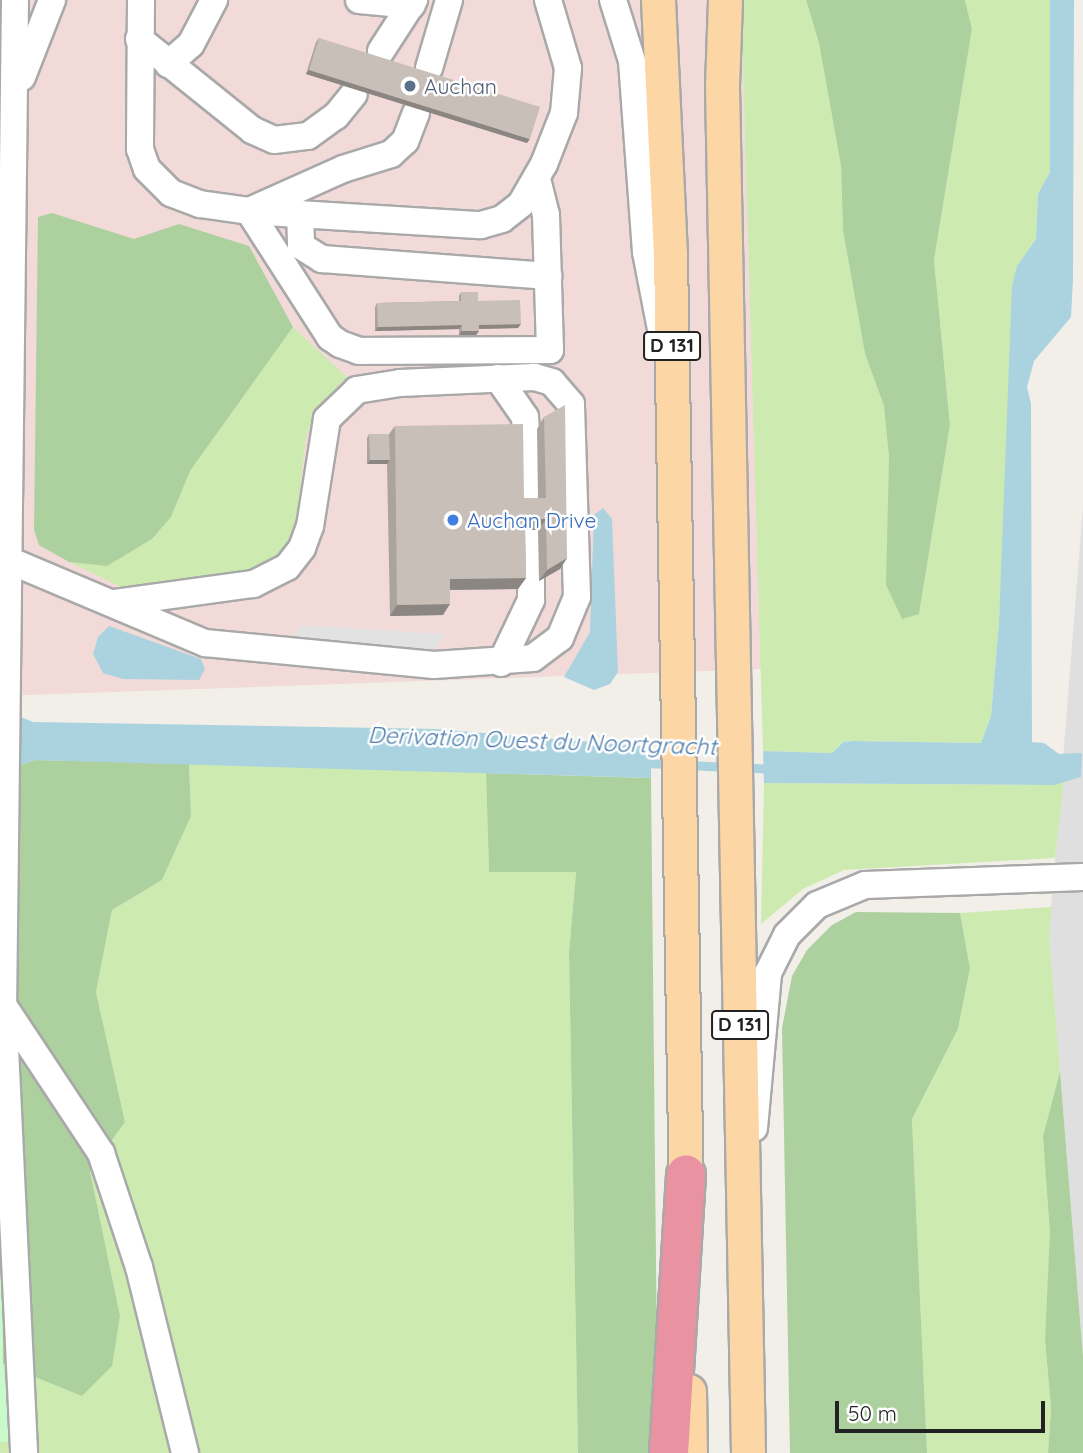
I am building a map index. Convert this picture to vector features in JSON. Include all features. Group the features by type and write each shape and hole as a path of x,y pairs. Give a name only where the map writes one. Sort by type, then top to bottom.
{"highway":[{"path":"669,1453 686,1175"}],"main road":[{"name":"D 131","path":"658,0 674,397 690,1453"},
{"name":"D 131","path":"725,0 722,64 748,1453"}],"street":[{"path":"15,0 9,88 3,1004 24,1453"},
{"path":"9,88 52,0"},
{"path":"141,0 139,137 147,169 162,187 184,199 249,211 481,225 512,213 537,179 564,113 569,82 548,0"},
{"path":"168,64 191,44 214,0"},
{"path":"359,0 413,3"},
{"path":"429,68 449,0"},
{"path":"613,0 632,61 646,251 674,397"},
{"path":"381,51 413,3"},
{"path":"139,39 252,130 274,140 308,136 336,116 354,94"},
{"path":"249,211 343,169 391,154 405,141 416,113"},
{"path":"249,211 330,337 349,349 550,350 546,215 537,179"},
{"path":"300,214 301,246 322,259 548,276"},
{"path":"6,559 192,639 223,646 434,665 501,663 533,657 551,647 567,628 577,597 571,404 559,388 543,379 498,378 400,383 357,390 340,401 327,419 310,526 302,548 287,566 253,584 115,604"},
{"path":"498,378 525,417 531,503"},
{"path":"501,663 531,600 531,537"},
{"path":"744,1235 768,973 778,947 794,924 827,898 865,885 1083,877"},
{"path":"3,1004 101,1153 139,1267 185,1453"}],"shaded area":[{"path":"0,0 741,0 763,669 0,696"},
{"path":"1083,507 1083,1357 1049,935"},
{"path":"302,625 445,634 431,656 283,646"}],"green space":[{"path":"741,0 806,0 819,42 841,166 843,231 865,354 884,406 889,458 919,614 950,425 934,260 972,29 965,0 1050,0 1050,172 1038,194 1036,239 1017,266 999,622 991,716 981,743 853,741 842,742 832,753 763,751"},
{"path":"806,0 965,0 972,29 934,260 950,425 919,614 902,619 886,585 889,458 884,406 865,354 843,231 841,166 819,43"},
{"path":"52,213 134,239 179,224 249,246 293,327 190,471 171,517 152,539 107,566 69,562 39,545 34,530 38,217"},
{"path":"293,327 347,377 315,410 306,438 295,530 282,553 251,573 138,595 69,562 107,566 152,539 171,517 190,471"},
{"path":"35,760 189,763 191,816 162,880 112,910 96,992 125,1122 90,1171 120,1316 112,1366 82,1396 3,1364 0,772"},
{"path":"189,763 486,773 489,872 576,871 569,952 578,1453 0,1453 0,1221 120,1317 90,1171 125,1122 96,992 112,910 162,880 191,816"},
{"path":"486,773 651,778 658,1453 578,1453 569,952 576,872 489,872"},
{"path":"1064,779 1055,858 844,870 803,889 761,924 764,783 1054,785"},
{"path":"1052,907 1049,935 1060,1071 1043,1136 1051,1232 1045,1340 1051,1408 1048,1453 927,1453 912,1119 958,1029 970,968 960,913"},
{"path":"856,912 960,913 970,968 958,1029 912,1119 927,1453 790,1453 782,1028 792,976 807,950 832,925"},
{"path":"1060,1071 1083,1357 1083,1453 1048,1453 1051,1408 1045,1340 1050,1232 1043,1136"},
{"path":"0,1221 3,1364 12,1442 0,1442"}],"water":[{"path":"1050,0 1074,0 1073,279 1071,317 1034,361 1027,387 1031,404 1032,742 1044,743 1059,754 1082,753 1081,777 1054,785 764,783 763,751 832,753 843,742 853,741 981,743 991,716 999,622 1012,286 1017,266 1036,239 1038,194 1050,172"},
{"path":"603,508 612,519 618,672 610,684 594,690 564,677 590,632 594,515"},
{"path":"109,626 201,659 205,669 199,680 123,679 103,673 93,654 98,637"},
{"path":"6,711 33,722 436,729 651,747 651,778 35,760 0,772"}],"building":[{"path":"319,38 540,107 530,139 309,70"},
{"path":"461,292 478,292 478,301 520,300 521,324 479,325 479,331 462,331 462,325 378,327 377,303 461,301"},
{"name":"Auchan Drive","path":"565,405 567,558 547,570 546,519 525,519 526,578 450,579 450,604 397,605 395,426 523,424 524,498 546,498 544,417"},
{"path":"369,434 389,434 390,460 370,460"}],"waterway":[{"name":"Derivation Ouest du Noortgracht","path":"641,763 672,764"},
{"name":"Derivation Ouest du Noortgracht","path":"686,765 728,767"},
{"name":"Derivation Ouest du Noortgracht","path":"742,767 773,769"}],"place":[{"name":"Auchan","path":"410,86"},
{"name":"Auchan Drive","path":"453,520"}]}
